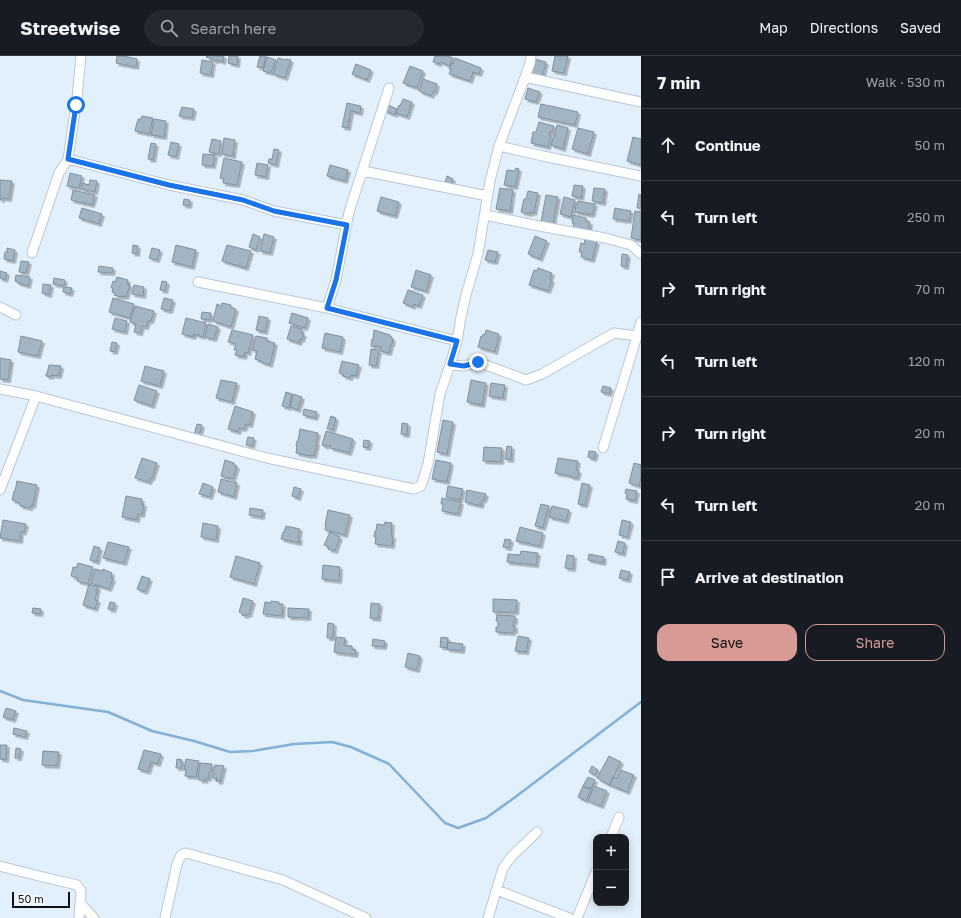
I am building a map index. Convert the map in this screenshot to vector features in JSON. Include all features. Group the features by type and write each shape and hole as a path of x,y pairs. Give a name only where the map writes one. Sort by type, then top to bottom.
{"street":[{"path":"32,252 59,173 68,159 77,98 81,56"},
{"path":"0,389 36,396 267,458 414,489 421,486 428,464 440,394 457,341 466,295 478,254 490,181 499,146 530,63 531,56"},
{"path":"525,77 641,102"},
{"path":"327,308 336,280 349,212 390,88"},
{"path":"499,146 641,176"},
{"path":"68,159 169,185 243,200 274,211 347,225"},
{"path":"363,171 488,196"},
{"path":"485,215 631,244 641,254"},
{"path":"198,282 327,308 457,341"},
{"path":"0,307 16,315"},
{"path":"603,448 641,322"},
{"path":"450,364 464,366 478,362 526,380 542,374 614,334 637,336"},
{"path":"0,490 36,396"},
{"path":"611,834 619,817"},
{"path":"488,918 503,868 512,856 537,832"},
{"path":"165,918 177,864 181,855 186,853 283,880 366,918"},
{"path":"0,866 77,885 81,892 79,918"},
{"path":"577,918 593,879"},
{"path":"497,890 569,918"},
{"path":"80,903 94,918"}],"building":[{"path":"117,56 137,59 136,67 116,63"},
{"path":"224,56 223,62 212,60 206,57"},
{"path":"229,56 238,56 237,65 228,63"},
{"path":"260,56 266,56 263,68 257,67"},
{"path":"435,56 448,56 453,58 450,66 440,62 439,64 433,62"},
{"path":"555,56 568,56 564,73 552,71"},
{"path":"267,57 276,60 271,73 263,71"},
{"path":"278,58 291,60 285,78 273,74"},
{"path":"455,58 481,68 479,74 473,72 470,81 449,74 451,69 449,69"},
{"path":"531,58 546,62 542,78 527,74"},
{"path":"202,60 213,62 211,75 200,73"},
{"path":"356,64 371,70 367,80 352,74"},
{"path":"410,66 423,71 417,88 403,83"},
{"path":"423,79 437,84 435,92 433,92 431,96 419,91"},
{"path":"528,88 540,92 536,102 525,99"},
{"path":"403,99 412,102 407,117 396,113"},
{"path":"347,103 361,106 360,113 351,111 348,128 342,127"},
{"path":"541,104 578,112 575,125 538,117"},
{"path":"388,105 397,109 395,115 385,111"},
{"path":"182,107 194,109 192,118 179,116"},
{"path":"142,116 153,118 149,134 135,131 138,119 141,119"},
{"path":"154,119 166,121 164,137 151,135"},
{"path":"539,122 554,126 549,135 551,136 548,147 531,143 533,132 536,132"},
{"path":"557,125 568,128 563,149 551,145"},
{"path":"578,128 594,132 588,154 572,149"},
{"path":"633,137 641,139 641,165 627,161"},
{"path":"224,138 235,140 233,156 222,154"},
{"path":"212,139 221,141 219,154 209,152"},
{"path":"171,142 179,144 176,157 168,155"},
{"path":"151,143 156,144 153,160 148,159"},
{"path":"274,149 279,150 276,165 268,163 269,159 272,159"},
{"path":"203,154 215,155 213,166 202,165"},
{"path":"224,158 242,162 237,185 223,183 224,179 220,178"},
{"path":"257,163 268,165 266,177 255,175"},
{"path":"330,165 348,170 345,181 327,176"},
{"path":"516,168 519,169 515,187 504,185 507,170 515,171"},
{"path":"70,173 82,176 79,188 67,186"},
{"path":"447,176 453,179 451,185 445,182"},
{"path":"0,180 12,181 9,199 2,198 2,200 0,200"},
{"path":"90,180 97,181 95,192 81,189 82,183 89,185"},
{"path":"574,185 583,186 581,198 572,196"},
{"path":"500,188 513,190 510,211 496,209"},
{"path":"594,188 605,189 603,203 592,201"},
{"path":"73,190 95,195 92,205 71,200"},
{"path":"528,191 538,193 534,213 531,212 530,214 521,212 524,199 526,199"},
{"path":"639,194 641,195 641,208 637,208"},
{"path":"546,195 558,197 553,224 541,222"},
{"path":"381,197 399,202 395,216 377,211"},
{"path":"564,197 575,200 571,217 560,214"},
{"path":"184,199 190,200 189,206 183,205"},
{"path":"578,201 595,204 592,215 575,212"},
{"path":"82,208 102,214 99,224 79,218"},
{"path":"615,208 631,211 629,221 613,219"},
{"path":"635,211 641,212 641,240 631,238"},
{"path":"573,215 586,218 586,222 590,222 589,230 573,227"},
{"path":"253,234 260,237 256,250 249,247"},
{"path":"264,234 274,237 270,253 260,251"},
{"path":"535,236 547,241 540,259 528,254"},
{"path":"585,239 597,242 592,260 581,257 582,252 579,252 581,243 584,244"},
{"path":"133,245 138,246 137,254 132,253"},
{"path":"176,245 196,250 192,267 172,262"},
{"path":"227,245 251,251 246,268 222,261"},
{"path":"7,248 15,250 13,261 4,259"},
{"path":"152,248 160,250 157,260 149,258"},
{"path":"488,250 498,252 495,262 485,260"},
{"path":"622,254 628,255 626,267 621,266"},
{"path":"21,261 29,262 26,273 19,272"},
{"path":"99,266 113,268 112,273 98,272"},
{"path":"538,268 552,273 550,279 552,280 548,291 529,285 534,270 537,271"},
{"path":"416,270 431,275 426,291 411,287"},
{"path":"0,271 7,273 5,280 0,278"},
{"path":"16,275 30,277 28,286 15,281"},
{"path":"117,277 128,280 127,284 130,285 126,297 114,295 115,293 112,292 113,288 111,288 113,281 115,282"},
{"path":"54,278 65,280 64,286 53,284"},
{"path":"162,281 167,282 165,291 160,290"},
{"path":"43,284 51,285 49,295 42,293"},
{"path":"134,285 144,287 143,296 132,294"},
{"path":"64,287 72,288 70,294 63,292"},
{"path":"408,290 423,295 419,306 413,304 413,307 403,303"},
{"path":"113,298 134,304 130,318 109,312"},
{"path":"164,298 173,300 170,311 161,309"},
{"path":"222,303 231,305 231,308 236,309 231,327 213,321 217,304 221,306"},
{"path":"135,306 154,311 151,321 148,321 146,327 142,326 140,333 134,332 136,324 130,322"},
{"path":"202,312 211,313 210,320 201,319"},
{"path":"292,313 308,318 305,328 289,323"},
{"path":"259,316 268,318 265,332 256,330"},
{"path":"115,318 127,321 125,332 112,329"},
{"path":"186,318 206,323 203,337 194,334 193,337 182,334"},
{"path":"208,324 218,327 214,339 205,337"},
{"path":"291,326 302,329 301,333 304,334 299,343 287,339"},
{"path":"232,330 253,335 248,353 245,352 244,357 235,355 237,350 234,350 236,344 228,342"},
{"path":"374,330 390,335 389,336 393,339 389,353 380,351 381,347 371,346"},
{"path":"486,330 499,334 495,352 478,347 481,336 482,337 483,334 485,335"},
{"path":"325,333 343,337 340,352 322,348"},
{"path":"21,336 42,341 38,356 18,352"},
{"path":"256,336 267,338 267,341 275,343 270,365 255,359 257,351 252,350"},
{"path":"112,342 117,343 115,352 110,351"},
{"path":"371,349 379,350 376,366 369,365"},
{"path":"0,358 11,360 8,380 0,379"},
{"path":"342,361 359,365 356,376 351,375 350,378 339,373"},
{"path":"49,365 61,366 59,376 46,376"},
{"path":"145,366 164,371 160,386 141,381"},
{"path":"221,380 237,383 232,402 216,398"},
{"path":"471,380 486,383 482,405 467,402"},
{"path":"491,383 505,385 503,398 489,396"},
{"path":"139,385 157,391 152,406 134,400"},
{"path":"603,386 611,388 609,394 601,392"},
{"path":"286,392 292,394 289,408 282,406"},
{"path":"293,394 302,397 298,410 290,407"},
{"path":"235,406 253,412 250,425 246,424 244,429 239,428 238,432 228,429"},
{"path":"304,409 317,412 315,418 303,415"},
{"path":"331,416 336,418 333,430 327,429"},
{"path":"443,420 453,422 447,454 437,452"},
{"path":"402,423 408,424 407,435 401,434"},
{"path":"197,424 202,425 199,436 194,435"},
{"path":"300,429 318,433 314,456 296,453"},
{"path":"326,431 353,439 349,453 330,448 331,446 326,445 326,447 322,445"},
{"path":"248,437 254,438 252,446 246,445"},
{"path":"364,440 370,441 368,448 363,447"},
{"path":"507,446 512,447 511,460 505,459"},
{"path":"484,447 502,448 501,462 483,461"},
{"path":"589,451 596,452 594,459 588,457"},
{"path":"142,458 157,463 152,478 149,482 135,478"},
{"path":"558,458 578,461 576,470 579,471 577,478 555,473"},
{"path":"225,460 234,463 234,466 237,466 233,479 221,476"},
{"path":"436,460 451,463 447,482 432,479"},
{"path":"634,463 641,465 639,486 629,483"},
{"path":"221,479 237,483 234,497 218,492"},
{"path":"17,481 37,485 33,506 31,505 30,508 20,506 20,503 12,500"},
{"path":"203,483 213,487 210,497 199,494"},
{"path":"582,483 590,485 585,505 578,504"},
{"path":"448,486 463,489 460,500 446,497"},
{"path":"294,487 301,489 298,498 292,496"},
{"path":"626,489 637,491 635,501 626,499"},
{"path":"467,490 486,494 484,500 482,500 481,506 465,502"},
{"path":"126,496 142,499 141,504 144,504 142,515 138,514 137,520 122,517"},
{"path":"442,498 461,502 458,514 442,511"},
{"path":"541,504 549,506 543,528 535,526"},
{"path":"552,506 569,510 566,521 549,517"},
{"path":"250,508 263,510 262,517 249,515"},
{"path":"328,510 350,515 345,535 325,530"},
{"path":"3,520 26,524 24,532 21,532 20,541 0,538"},
{"path":"622,520 631,522 627,537 619,535"},
{"path":"385,522 392,523 392,546 375,544 376,537 374,537 377,524 384,525"},
{"path":"203,523 218,526 216,540 201,537"},
{"path":"286,526 300,529 298,538 300,538 299,543 281,539"},
{"path":"520,527 543,533 540,546 516,541"},
{"path":"330,532 340,537 335,551 328,549 329,547 324,545"},
{"path":"505,539 511,540 509,548 503,547"},
{"path":"618,541 625,543 623,554 615,552"},
{"path":"108,542 129,547 124,563 103,558"},
{"path":"94,546 100,548 97,562 90,560"},
{"path":"521,551 538,553 536,565 507,562 508,554 520,555"},
{"path":"589,554 604,557 603,563 588,560"},
{"path":"567,555 574,556 573,569 565,568"},
{"path":"236,556 260,563 254,584 230,577"},
{"path":"78,563 93,567 88,584 77,581 78,578 71,576 73,567 76,568"},
{"path":"323,565 340,567 339,581 322,579"},
{"path":"95,569 103,571 103,569 112,573 111,578 113,579 109,589 91,583"},
{"path":"621,570 630,572 628,580 619,578"},
{"path":"142,576 150,579 145,592 137,589"},
{"path":"89,584 98,587 95,600 98,600 95,609 83,605"},
{"path":"243,598 253,601 249,615 246,614 246,616 239,612"},
{"path":"493,599 517,600 516,612 493,612"},
{"path":"271,601 283,604 282,616 263,614 265,602 270,603"},
{"path":"110,602 115,603 113,610 108,609"},
{"path":"371,603 380,604 378,619 370,618"},
{"path":"33,608 41,609 40,614 32,613"},
{"path":"288,608 309,609 308,618 288,617"},
{"path":"497,615 515,616 513,626 515,626 515,631 513,631 513,633 496,632 496,627 498,627 498,621 496,621"},
{"path":"328,623 334,624 333,638 327,638"},
{"path":"518,636 529,638 526,652 515,651"},
{"path":"336,637 345,638 344,645 352,646 352,649 356,650 355,655 334,652"},
{"path":"441,637 448,638 447,648 440,647"},
{"path":"373,639 385,641 384,647 372,646"},
{"path":"448,642 463,644 462,651 447,649"},
{"path":"408,653 420,656 417,670 405,667"},
{"path":"6,708 16,711 13,720 3,717"},
{"path":"14,728 27,731 25,737 13,734"},
{"path":"0,745 7,745 6,760 0,759"},
{"path":"16,748 21,749 19,758 15,758"},
{"path":"144,750 161,754 158,764 151,762 148,772 138,769"},
{"path":"43,751 59,752 57,766 42,765"},
{"path":"609,756 621,762 609,785 597,778"},
{"path":"177,759 182,760 182,768 176,768"},
{"path":"186,759 199,761 196,777 185,776 186,770 184,770"},
{"path":"200,763 212,764 211,772 209,772 209,779 206,778 205,781 199,780 200,778 198,777"},
{"path":"215,765 224,766 220,782 216,781 217,778 212,778"},
{"path":"592,766 598,770 595,775 589,772"},
{"path":"621,770 634,775 627,792 610,785 613,777 617,779"},
{"path":"588,777 595,780 591,789 583,786"},
{"path":"583,786 591,790 586,801 578,797"},
{"path":"594,786 607,791 601,806 588,801"}],"waterway":[{"path":"0,691 23,700 108,712 152,731 194,741 230,752 253,751 294,744 332,742 351,747 389,764 445,823 458,828 486,818 641,702"}],"route":[{"path":"76,105 68,159 169,185 243,200 274,211 347,225 336,280 327,308 457,341 450,364 464,366 478,362"}]}
